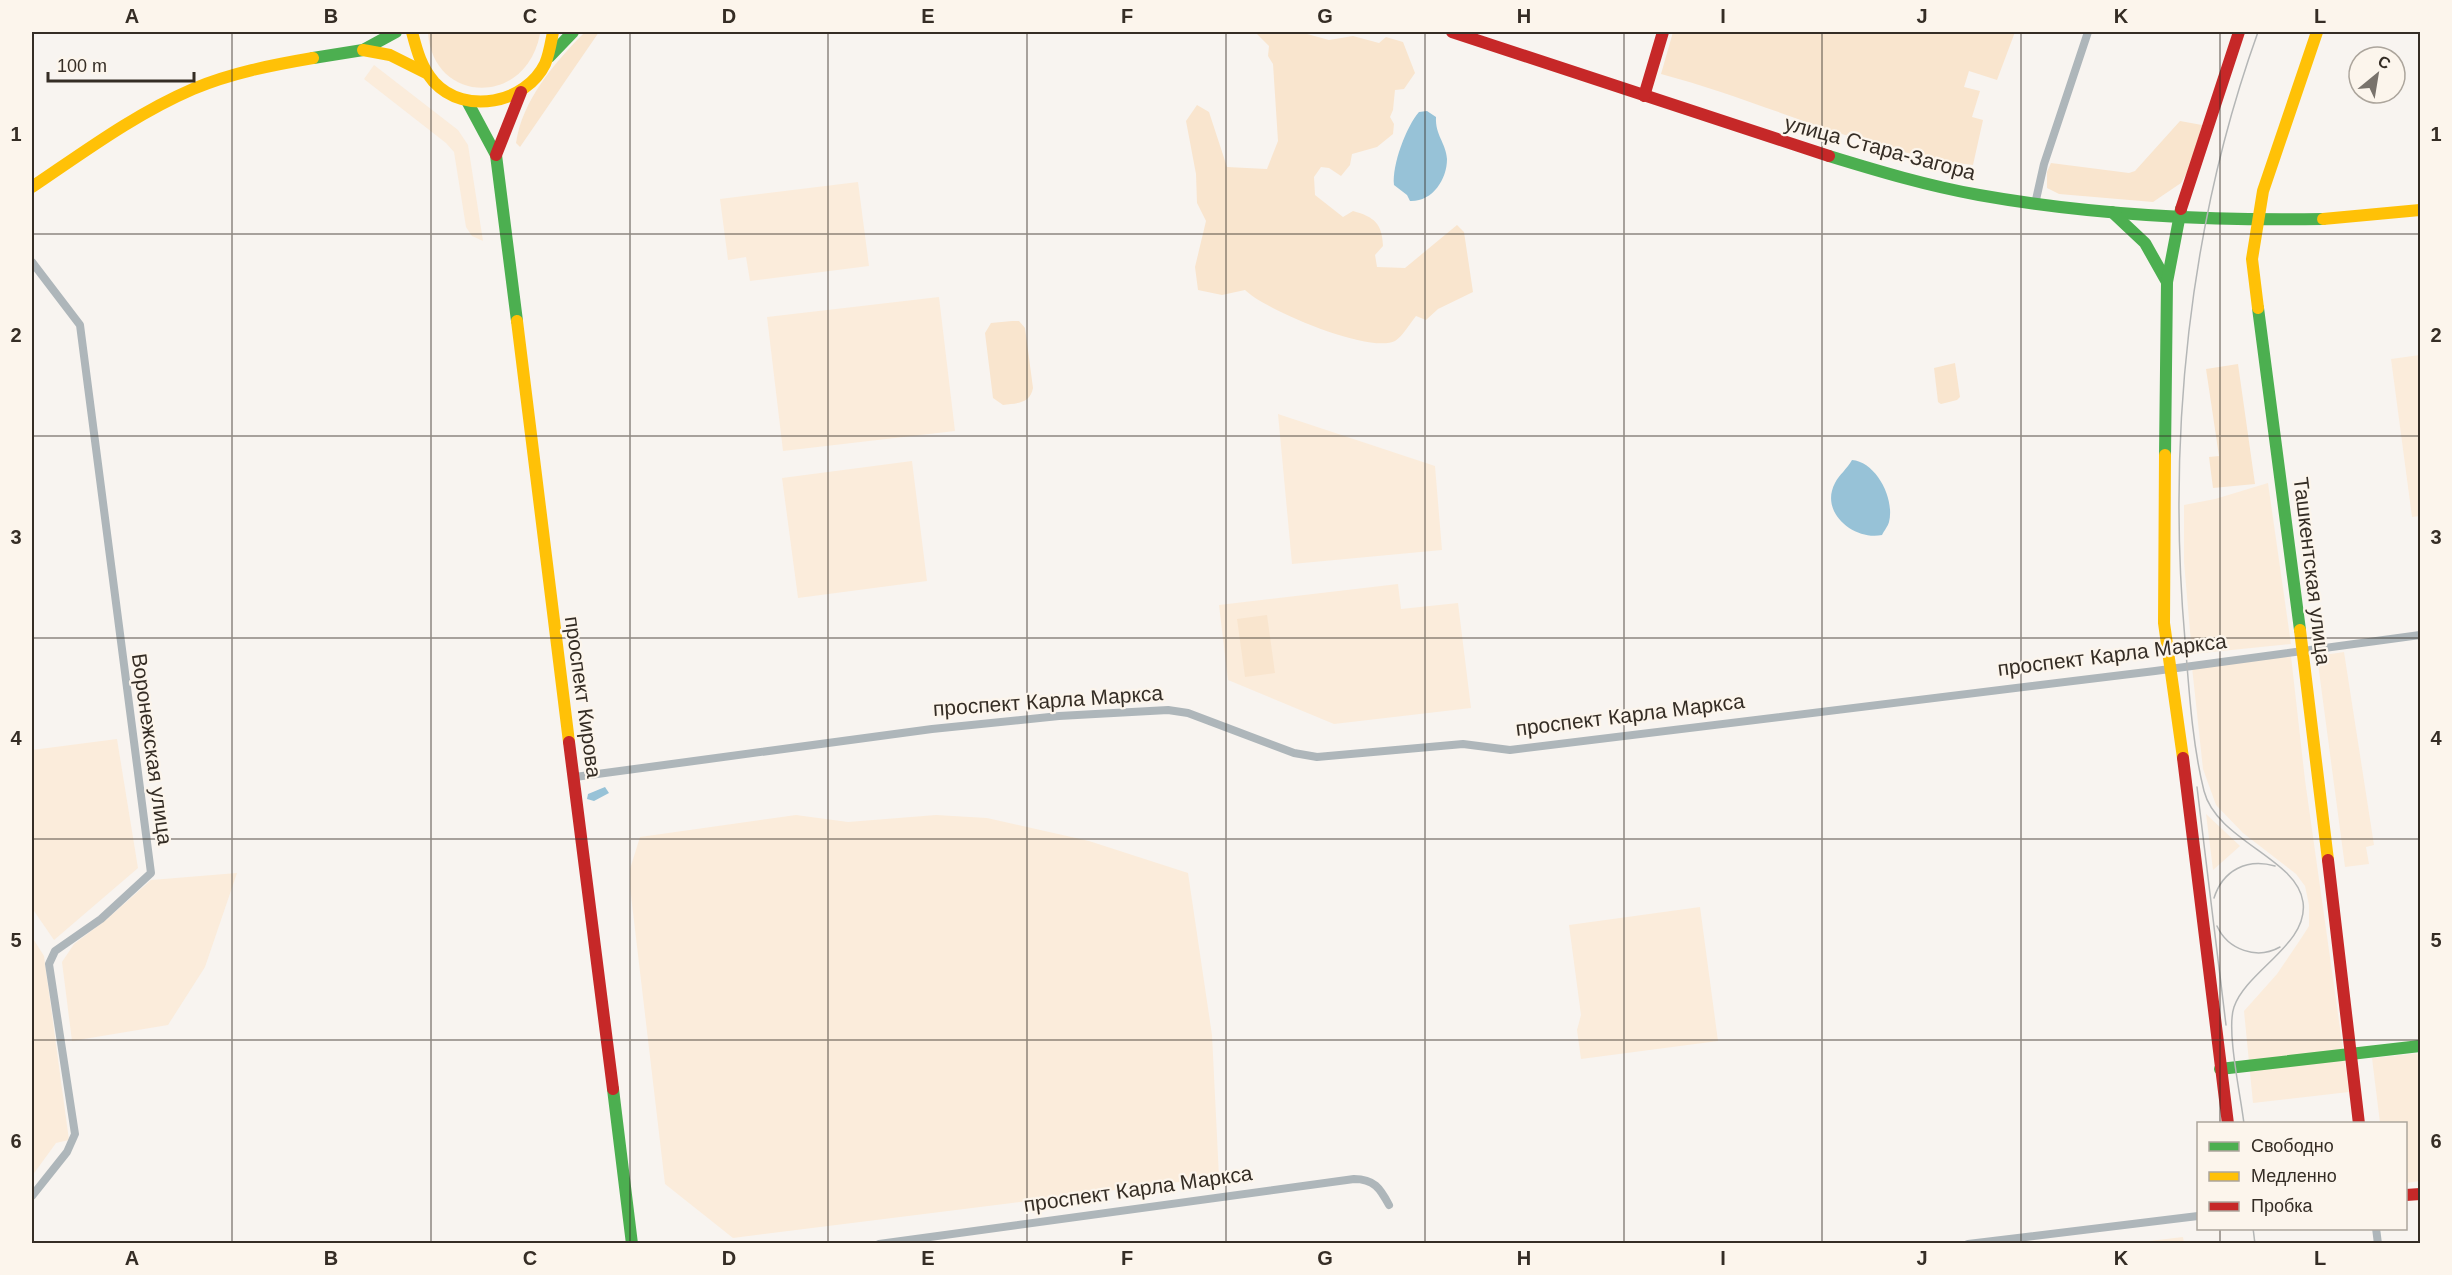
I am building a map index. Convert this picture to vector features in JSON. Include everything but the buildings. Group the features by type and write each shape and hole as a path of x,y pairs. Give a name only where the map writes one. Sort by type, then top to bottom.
{"main road":[{"path":"32,187 117,129 193,88 252,69 363,50 396,32"},
{"path":"412,32 414,48 426,73"},
{"path":"549,57 553,32"},
{"path":"363,50 390,55 426,73 441,88 467,101 496,102 512,99 521,92 537,77 549,57 573,32"},
{"name":"улица Стара-Загора","path":"1452,32 1801,148 1901,178 2035,204 2112,212 2259,219 2339,219 2421,210"},
{"path":"1644,96 1663,32"},
{"path":"2228,1122 2184,764 2170,669 2164,599 2168,282 2179,216 2239,32"},
{"name":"Ташкентская улица","path":"2317,32 2281,132 2263,191 2252,259 2303,651 2359,1122"},
{"path":"496,155 521,92"},
{"path":"467,101 496,155"},
{"name":"проспект Кирова","path":"496,155 547,583 575,777 632,1244"},
{"path":"2112,212 2145,243 2168,282"},
{"path":"2220,1069 2350,1052 2421,1046"}],"street":[{"path":"2035,204 2044,164 2088,32"},
{"name":"Воронежская улица","path":"32,262 80,325 151,873 101,919 55,951 49,964 75,1134 67,1152 32,1196"},
{"name":"проспект Карла Маркса","path":"575,777 932,729 1168,710 1188,713 1294,753 1317,757 1464,744 1510,750 2170,669 2421,635"},
{"name":"проспект Карла Маркса","path":"879,1244 1354,1179 1367,1179 1380,1188 1389,1205"},
{"path":"1968,1244 2197,1216"}],"shaded area":[{"path":"428,32 540,32 540,34 531,58 517,75 499,85 480,88 462,84 445,73 433,56"},
{"path":"585,32 599,32 520,147 516,143 519,127 533,97 562,56"},
{"path":"1255,32 1300,32 1329,40 1353,36 1379,43 1386,37 1403,42 1415,73 1404,89 1395,90 1390,117 1394,124 1393,134 1377,147 1352,154 1350,165 1341,176 1329,168 1321,167 1314,177 1315,195 1343,217 1353,211 1376,222 1381,232 1383,246 1375,255 1377,267 1405,268 1457,225 1464,232 1473,292 1438,309 1426,320 1416,316 1398,339 1382,343 1342,336 1318,328 1273,308 1245,290 1222,295 1198,290 1195,267 1206,221 1197,203 1196,174 1186,121 1197,105 1209,112 1227,167 1267,169 1278,141 1273,64 1268,56 1269,46"},
{"path":"1673,32 2015,32 1997,80 1969,71 1964,87 1980,91 1972,117 1983,120 1973,165 1933,159 1855,138 1661,74"},
{"path":"374,65 458,130 468,145 483,241 472,236 466,227 454,152 446,143 364,79"},
{"path":"2180,121 2202,125 2189,169 2181,183 2153,202 2059,194 2047,188 2047,172 2051,163 2129,173 2135,171"},
{"path":"858,182 869,266 750,281 746,257 728,260 720,199"},
{"path":"939,297 955,431 783,451 767,317"},
{"path":"1019,321 1025,328 1033,388 1026,400 1003,405 993,398 985,333 991,323"},
{"path":"2420,355 2420,516 2412,517 2391,359"},
{"path":"1955,363 1960,397 1941,404 1938,402 1934,368"},
{"path":"2238,364 2255,484 2213,488 2209,457 2219,456 2206,369"},
{"path":"1278,414 1435,466 1442,550 1292,564"},
{"path":"912,461 927,581 798,598 782,478"},
{"path":"2268,483 2291,644 2192,654 2184,562 2184,505 2215,499"},
{"path":"1398,584 1401,609 1458,603 1471,708 1334,724 1228,680 1219,605"},
{"path":"1267,615 1275,673 1245,677 1237,619"},
{"path":"2344,652 2374,845 2366,847 2369,864 2345,867 2317,656"},
{"path":"2291,656 2305,780 2349,1092 2253,1103 2244,1011 2277,974 2309,926 2309,905 2305,886 2296,874 2243,833 2216,805 2203,769 2192,667"},
{"path":"117,739 138,868 54,940 32,908 32,750"},
{"path":"2206,814 2240,846 2213,870"},
{"path":"796,815 848,822 936,815 987,818 1089,841 1188,873 1212,1035 1219,1177 733,1238 665,1184 630,887 630,869 640,837"},
{"path":"237,873 205,967 168,1025 72,1041 62,962 74,944 107,919 151,880"},
{"path":"1700,907 1718,1041 1581,1059 1577,1030 1581,1015 1569,925"},
{"path":"32,937 44,956 69,1140 56,1143 32,1176"},
{"path":"2420,1053 2420,1181 2407,1183 2407,1122 2380,1122 2372,1058"},
{"path":"2183,1237 2184,1243 2133,1243"}],"water":[{"path":"1427,111 1436,117 1437,129 1446,153 1446,167 1441,182 1431,194 1425,198 1410,201 1407,195 1394,185 1395,167 1409,127 1419,112"},
{"path":"1852,460 1869,467 1876,474 1886,492 1890,513 1888,524 1882,535 1861,534 1851,529 1842,522 1832,505 1831,494 1835,483"},
{"path":"605,787 609,793 594,801 587,799 588,794"}],"tram line":[{"path":"2244,1122 2233,1047 2234,1007 2251,981 2297,931 2302,917 2303,902 2298,887 2287,873 2224,823 2212,808 2204,791 2194,735 2188,678 2180,563 2179,486 2182,409 2189,332 2200,255 2215,179 2234,105 2258,32"},
{"path":"2197,787 2226,1025"},
{"path":"2214,898 2223,880 2237,868 2255,864 2275,866"},
{"path":"2217,926 2228,941 2244,950 2262,953 2280,947"},
{"path":"2253,1230 2255,1244"}],"traffic: fast":[{"path":"313,58 363,50 396,32"},
{"path":"549,57 573,32"},
{"path":"467,101 496,155 517,321"},
{"path":"1829,156 1941,187 2021,202 2107,212 2194,218 2323,219"},
{"path":"2165,455 2167,282 2181,209"},
{"path":"2112,212 2145,243 2167,282"},
{"path":"2258,308 2300,630"},
{"path":"2220,1069 2420,1046"},
{"path":"613,1089 632,1244"}],"traffic: slow":[{"path":"412,32 423,65 434,82 447,93 478,102 510,96 524,88 536,77 545,64 553,32"},
{"path":"2258,308 2252,259 2263,191 2317,32"},
{"path":"363,50 390,55 426,73"},
{"path":"32,187 130,122 193,89 252,70 313,58"},
{"path":"2323,219 2420,210"},
{"path":"517,321 569,742"},
{"path":"2165,455 2164,623 2183,758"},
{"path":"2300,630 2328,860"}],"traffic: jam":[{"path":"1452,32 1829,156"},
{"path":"1644,96 1663,32"},
{"path":"2181,209 2239,32"},
{"path":"496,155 521,92"},
{"path":"569,742 613,1089"},
{"path":"2183,758 2228,1122"},
{"path":"2328,860 2359,1122"},
{"path":"2407,1195 2420,1194"}]}
